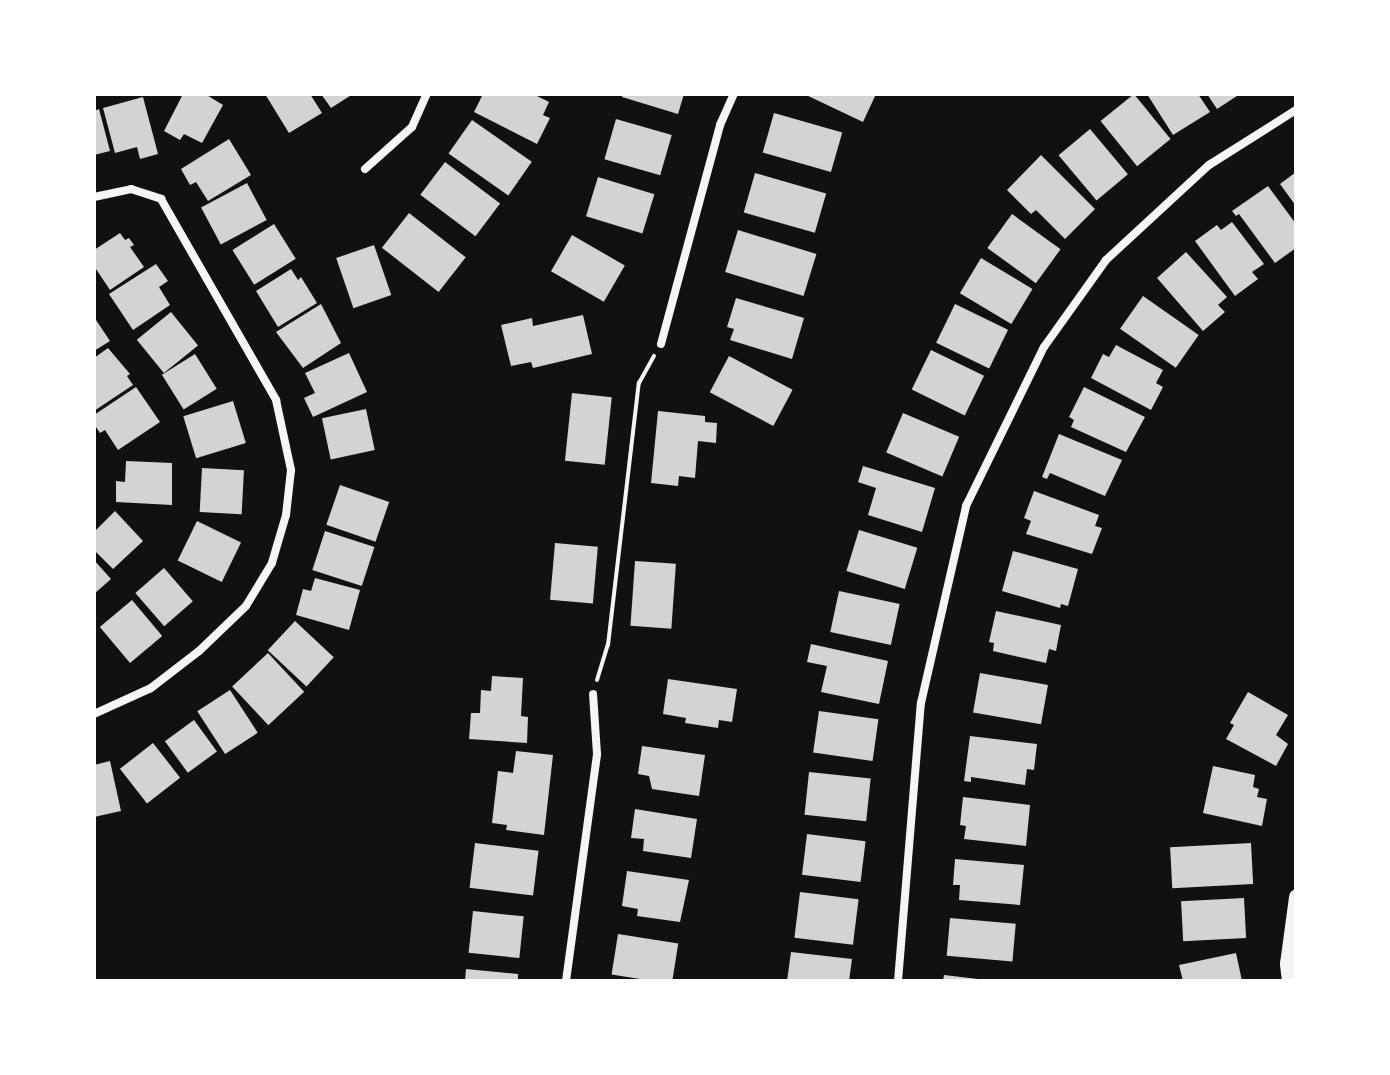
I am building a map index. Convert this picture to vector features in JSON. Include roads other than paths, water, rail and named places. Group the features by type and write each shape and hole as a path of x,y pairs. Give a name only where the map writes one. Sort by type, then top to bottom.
{"street":[{"path":"365,169 412,127 427,94"},
{"path":"661,344 720,125 734,94"},
{"path":"898,981 921,703 966,506 1044,347 1106,260 1209,165 1296,110"},
{"path":"94,197 131,189 161,199 276,400 291,470 286,515 272,563 246,606 199,651 151,688 94,714"},
{"path":"566,981 597,754 593,694"},
{"path":"1289,981 1287,964 1296,897"}]}
